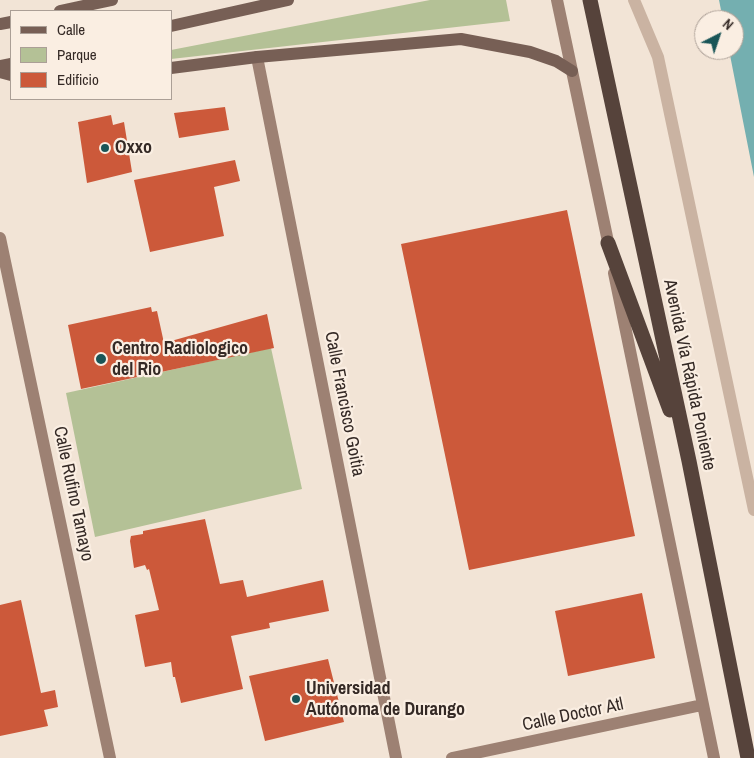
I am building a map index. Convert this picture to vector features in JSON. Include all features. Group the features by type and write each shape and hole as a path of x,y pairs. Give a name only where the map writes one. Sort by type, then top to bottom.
{"highway":[{"name":"Avenida Vía Rápida Poniente","path":"590,0 689,461 748,758"},
{"path":"608,243 689,461"}],"main road":[{"path":"65,10 112,0"},
{"path":"172,26 288,0"},
{"path":"172,68 257,57 461,39 530,52 556,61 572,71"}],"street":[{"path":"557,0 714,758"},
{"name":"Calle Francisco Goitia","path":"257,57 396,758"},
{"name":"Calle Rufino Tamayo","path":"0,238 110,758"},
{"name":"Calle Doctor Atl","path":"452,758 702,705"}],"lane":[{"path":"634,0 658,57 754,510"}],"green space":[{"path":"430,0 506,0 510,21 172,59 172,50"},
{"path":"271,348 302,489 95,537 66,393"}],"water":[{"path":"719,0 754,0 754,177 731,60 744,60 744,10 721,10"}],"building":[{"path":"225,107 229,130 179,138 174,113"},
{"name":"Oxxo","path":"111,115 113,125 124,122 132,172 87,183 78,122"},
{"path":"235,160 240,181 214,187 224,236 150,252 134,180"},
{"path":"567,210 635,536 469,570 401,244"},
{"path":"151,307 152,312 157,311 164,343 267,314 274,348 81,389 68,325"},
{"path":"205,519 220,584 243,580 247,597 323,580 329,611 269,623 270,628 231,636 243,689 181,703 175,677 173,677 171,662 145,667 135,615 159,610 149,569 147,570 145,565 134,568 130,541 131,536 143,534 143,531"},
{"path":"642,593 655,658 568,676 555,611"},
{"path":"21,600 41,693 55,690 58,707 44,710 48,726 0,736 0,605"},
{"name":"Universidad Autónoma de Durango","path":"328,659 344,722 265,741 249,676"}],"place":[{"name":"Oxxo","path":"105,148"},
{"name":"Centro Radiologico del Rio","path":"101,359"},
{"name":"Universidad Autónoma de Durango","path":"296,699"}]}
